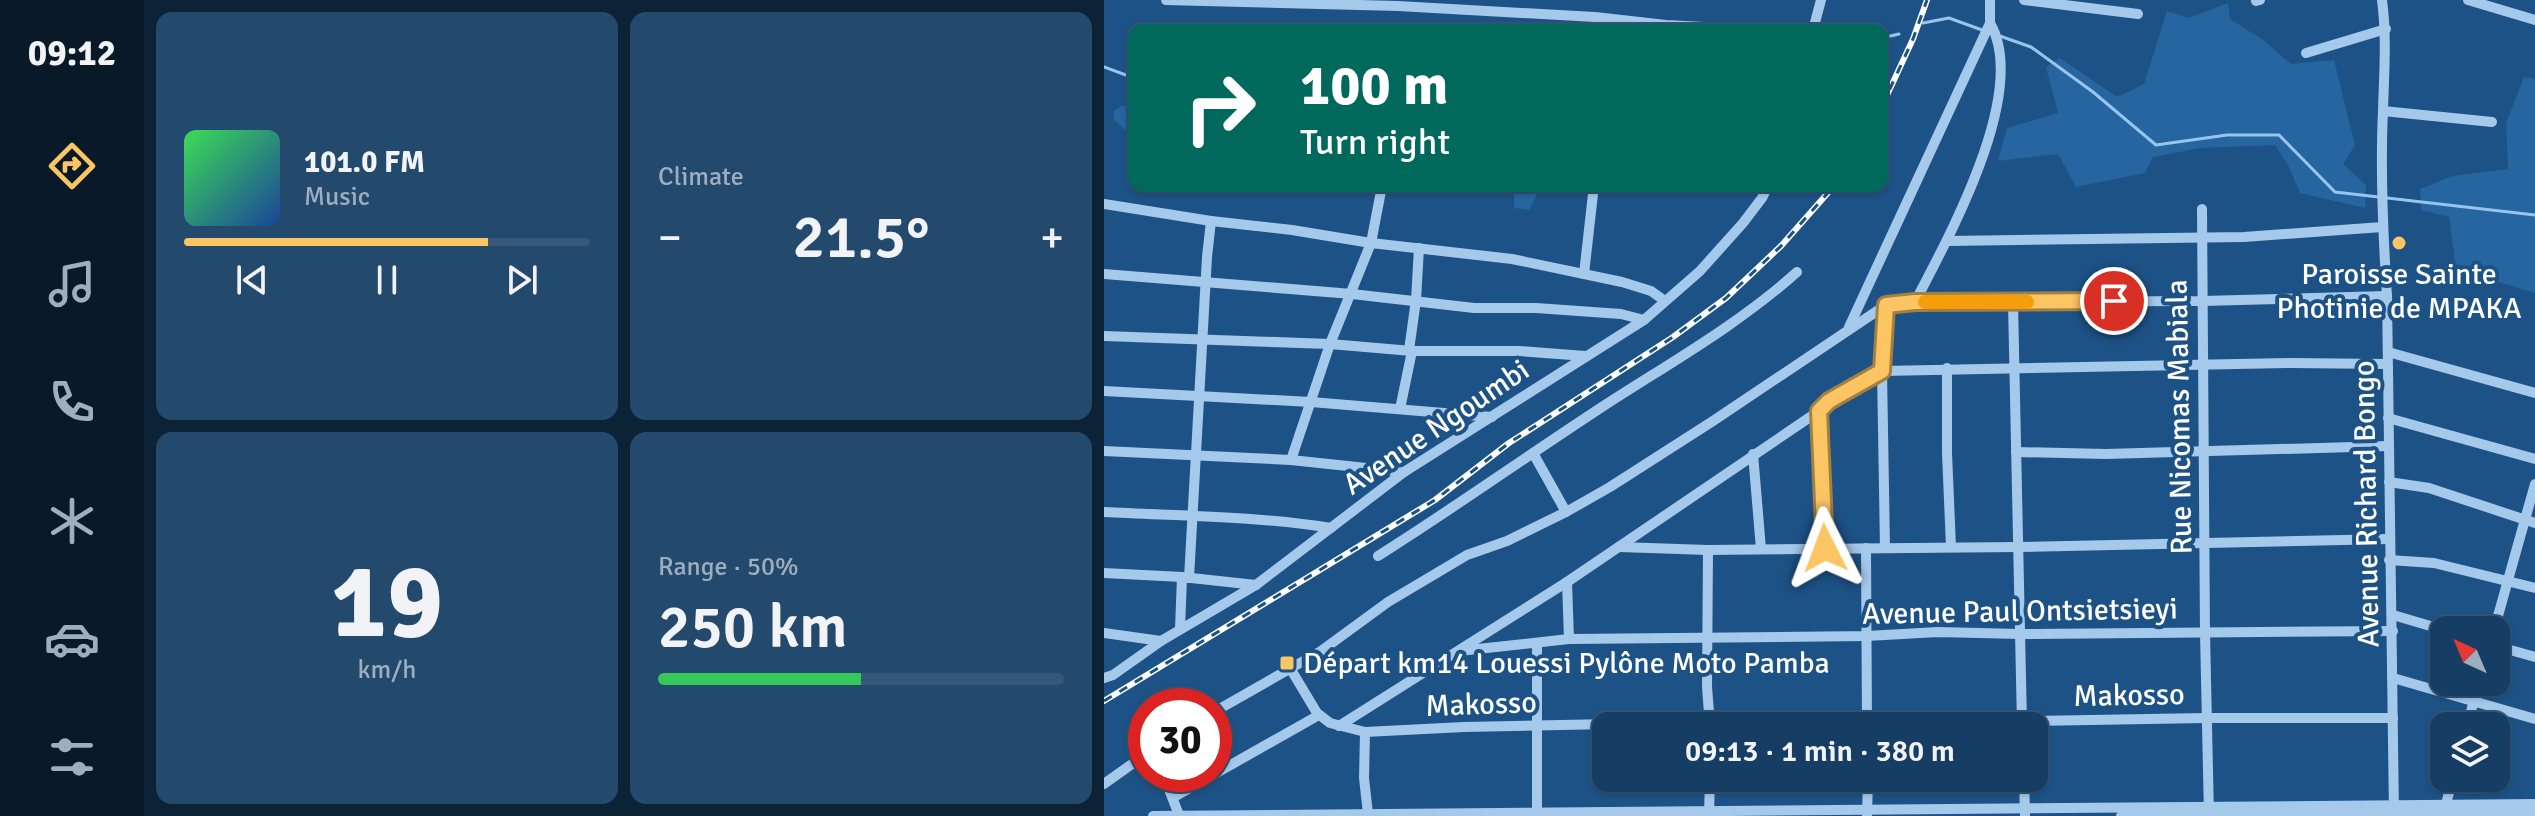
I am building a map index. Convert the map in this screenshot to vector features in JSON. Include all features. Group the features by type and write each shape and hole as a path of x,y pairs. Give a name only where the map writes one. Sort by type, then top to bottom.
{"street":[{"path":"1166,0 1398,3 1660,24"},
{"path":"1815,24 1821,0"},
{"path":"1848,329 1990,23 1990,0"},
{"path":"2024,0 2138,14"},
{"name":"Avenue Richard Bongo","path":"2382,0 2386,29 2382,227 2387,296 2394,812"},
{"path":"2468,0 2535,20"},
{"path":"1915,302 1974,180 1997,109 1999,46 1990,23"},
{"path":"2306,53 2386,29"},
{"path":"2383,111 2492,122"},
{"path":"1291,460 1330,344 1371,243 1381,192"},
{"name":"Avenue Ngoumbi","path":"1104,678 1256,585 1404,472 1644,320 1700,271 1743,223 1765,192"},
{"path":"1584,274 1593,194"},
{"path":"1104,204 1371,243 1512,259 1651,291 1665,301"},
{"name":"Rue Nicomas Mabiala","path":"2202,209 2209,812"},
{"path":"1180,629 1193,518 1211,221"},
{"path":"1947,241 2268,236 2382,227"},
{"path":"1400,409 1416,300 1419,248"},
{"path":"1378,556 1723,330 1797,272"},
{"path":"1104,274 1352,294 1474,308 1536,308 1621,314 1644,320"},
{"path":"1232,702 1321,651 1388,602 1467,555 1507,541 1566,512 1713,421 1886,305 1915,302 2202,301 2387,296"},
{"path":"2013,303 2022,712"},
{"path":"1885,548 1882,371 1886,305"},
{"path":"1104,336 1585,356"},
{"path":"1339,726 1567,582 1819,411 1829,401 1882,371 2387,358 2535,393"},
{"path":"1947,368 1951,547"},
{"path":"1104,391 1311,402 1492,417"},
{"path":"1819,411 1825,548"},
{"path":"2388,418 2535,459"},
{"path":"2016,452 2106,454 2388,446"},
{"path":"1104,451 1291,460 1404,472"},
{"path":"1533,453 1566,512"},
{"path":"1753,454 1761,549"},
{"path":"2389,482 2429,488 2530,522"},
{"path":"2498,616 2530,522 2535,484"},
{"path":"1104,512 1298,523 1331,528"},
{"path":"1619,547 1708,550 2018,547 2389,539"},
{"path":"1866,548 1866,712"},
{"path":"1708,550 1710,712"},
{"path":"2389,560 2434,563 2535,588"},
{"path":"1104,573 1256,585"},
{"path":"1567,582 1569,639"},
{"path":"2393,615 2430,626"},
{"name":"Avenue Paul Ontsietsieyi","path":"1457,651 1569,639 1867,636 1938,632 2393,631"},
{"path":"1104,633 1161,641"},
{"path":"1537,643 1537,812"},
{"path":"2510,650 2535,657"},
{"path":"1174,797 1319,715 1290,668"},
{"path":"2393,678 2535,719"},
{"path":"2471,712 2475,696"},
{"name":"Makosso","path":"1319,715 1330,723 1365,732 1592,725"},
{"name":"Makosso","path":"2048,722 2393,718"},
{"path":"1365,732 1364,778 1368,814"},
{"path":"1104,784 1128,767"},
{"path":"1172,792 1179,815"},
{"path":"1710,792 1710,813"},
{"path":"1868,792 1868,813"},
{"path":"2024,792 2025,812"},
{"path":"2446,804 2449,792"},
{"path":"2394,812 2446,804 2535,804"},
{"path":"1153,816 1537,812 2535,813"},
{"path":"2121,816 2209,812"}],"shaded area":[{"path":"2228,3 2230,19 2263,40 2291,64 2334,60 2355,145 2343,164 2366,185 2365,208 2300,193 2275,145 2201,148 2153,157 2145,173 2076,187 2058,154 1998,161 2007,128 2058,113 2046,67 2060,58 2117,97 2144,84 2167,11 2189,18"},
{"path":"2524,77 2535,79 2535,293 2456,269 2449,217 2421,210 2420,189 2452,176 2508,169 2506,123"},
{"path":"1128,105 1128,133 1114,119 1114,111"},
{"path":"1514,192 1538,192 1529,210 1514,208"}],"waterway":[{"path":"1923,23 1949,18 1982,30"},
{"path":"1888,37 1899,34"},
{"path":"1997,35 2031,47 2093,92 2156,145 2227,135 2279,135 2335,192 2535,215"},
{"path":"1104,67 1128,76"}],"railway":[{"path":"1888,93 1927,0"},
{"path":"1104,701 1435,500 1509,443 1673,337 1726,298 1781,246 1829,192"}],"slow traffic":[{"path":"1925,302 2027,302"}],"place":[{"name":"Paroisse Sainte Photinie de MPAKA","path":"2399,243"},
{"name":"Départ km14 Louessi Pylône Moto Pamba","path":"1287,663"}],"route":[{"path":"1825,548 1819,411 1829,401 1882,371 1886,305 1915,302 2114,301"}]}
